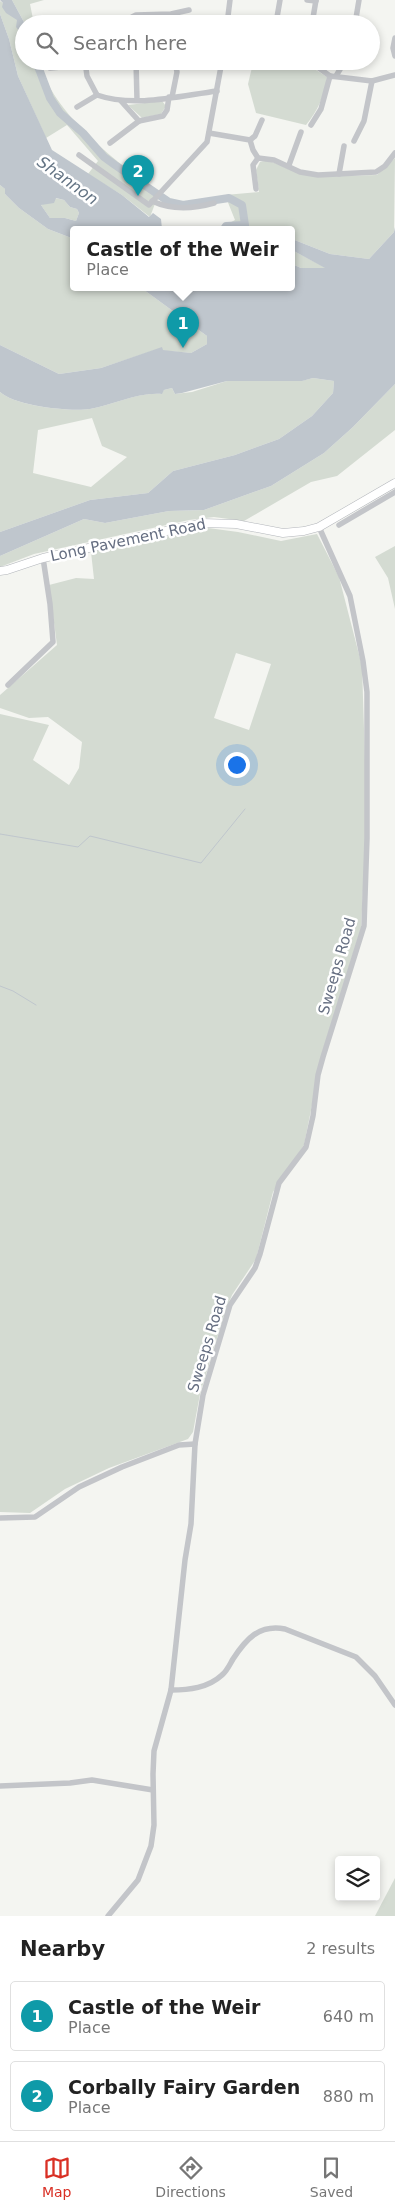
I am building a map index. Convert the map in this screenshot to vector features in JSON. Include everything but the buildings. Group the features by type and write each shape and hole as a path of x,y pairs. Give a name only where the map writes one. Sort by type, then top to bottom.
{"main road":[{"name":"Long Pavement Road","path":"0,571 43,558 203,523 236,524 283,533 319,527 395,483"}],"street":[{"path":"228,15 230,0"},
{"path":"277,15 280,0"},
{"path":"306,0 316,0 314,15"},
{"path":"356,15 359,0"},
{"path":"136,15 171,14 189,10"},
{"path":"395,38 393,48 395,56"},
{"path":"87,70 97,95"},
{"path":"136,70 137,100"},
{"path":"110,144 139,121 163,116 171,97 177,70"},
{"path":"78,154 149,205 207,142 221,70"},
{"path":"323,70 333,76 372,81 395,75"},
{"path":"311,124 321,109 333,76 338,70"},
{"path":"354,141 364,121 372,81"},
{"path":"77,107 97,95 121,101 217,92"},
{"path":"121,101 139,121"},
{"path":"209,133 250,140 255,136 262,120"},
{"path":"289,166 300,132"},
{"path":"250,140 258,158 289,166 300,172 318,175 376,172 385,166 395,154"},
{"path":"339,174 344,146"},
{"path":"256,189 253,165 258,158"},
{"path":"152,201 172,208 185,208 214,203"},
{"path":"339,525 395,492"},
{"name":"Sweeps Road","path":"108,1916 138,1880 151,1846 154,1825 154,1751 171,1690 185,1560 191,1524 195,1444 203,1395 230,1305 255,1268 279,1183 306,1147 322,1057 364,926 367,818 367,692 350,596 319,527"},
{"path":"8,685 53,642 50,604 43,558"},
{"path":"0,1518 35,1517 79,1487 122,1467 179,1445 195,1444"},
{"path":"171,1690 188,1690 201,1687 223,1675 238,1651 256,1632 274,1627 285,1629 356,1656 375,1676 395,1706"},
{"path":"0,1786 70,1783 92,1780 153,1790"}],"shaded area":[{"path":"12,0 44,0 30,4 32,15 20,15"},
{"path":"0,1 15,17 15,64 9,39 0,14"},
{"path":"17,70 43,70 46,80 57,99 90,137 108,154 163,194 156,201 150,217 122,195 88,174 98,161 67,125 46,138"},
{"path":"251,70 316,70 327,77 320,103 306,125 256,113 248,84"},
{"path":"162,101 166,106 161,114 142,118 128,105"},
{"path":"395,158 394,232 369,259 330,254 295,240 295,226 224,226 235,220 225,195 259,192 256,170 260,162 269,161 290,170 314,174 335,176 377,175"},
{"path":"0,185 5,189 5,194 19,208 48,229 70,237 70,291 145,291 207,336 207,344 191,353 155,350 101,368 59,374 0,345"},
{"path":"55,198 64,200 70,207 77,209 79,213 76,221 65,218 50,218 41,205"},
{"path":"295,252 326,268 301,268 295,265"},
{"path":"313,378 334,381 333,393 312,416 279,439 235,455 173,471 148,493 90,500 0,532 0,392 17,401 43,407 81,410 143,395 161,394 164,390 172,388 175,394 192,392 227,381 301,381","holes":["92,418 102,446 127,457 91,487 33,473 38,430"]},
{"path":"395,384 395,430 337,476 311,482 244,521 214,517 189,520 34,554 0,567 0,556 84,519 105,523 169,511 204,510 271,486 324,453 353,427"},
{"path":"208,528 281,541 317,534 339,577 362,666 365,853 361,928 323,1050 304,1145 273,1192 256,1259 232,1295 225,1312 200,1394 193,1432 188,1439 109,1468 65,1489 30,1513 0,1512 0,714 49,725 33,760 69,785 79,768 82,742 48,717 29,718 0,708 0,695 57,645 49,585 76,578 94,579 91,552","holes":["236,653 271,664 249,730 214,718"]},
{"path":"395,546 395,609 388,578 375,557"},
{"path":"395,1878 395,1916 375,1916"}],"water":[{"path":"0,0 12,0 20,15 15,15 15,19 6,13 2,7 3,3"},
{"name":"Shannon","path":"0,14 9,39 15,70 52,150 122,195 149,217 153,213 161,219 162,226 70,226 70,237 48,229 19,208 5,194 5,189 0,185","holes":["56,198 64,200 70,207 77,209 79,213 76,221 65,218 50,218 41,205 54,203"]},
{"path":"395,227 395,384 353,427 324,453 271,486 204,510 169,511 105,523 84,519 0,556 0,532 90,500 148,493 173,471 235,455 279,439 312,416 333,393 334,381 313,378 302,381 227,381 175,394 172,388 164,390 162,394 144,395 90,409 57,409 18,401 0,392 0,345 59,374 101,368 162,347 163,350 191,353 207,344 207,336 145,291 295,291 295,265 301,268 325,268 295,252 295,240 330,254 369,259 394,232"}],"waterway":[{"path":"39,70 50,98 60,113 83,133 104,157 169,202 183,205 229,198 242,205 245,225 226,226"},
{"path":"0,834 78,847 90,836 201,863 245,809"},
{"path":"0,986 13,991 36,1005"}],"place":[{"name":"Corbally Fairy Garden","path":"138,196"},
{"name":"Castle of the Weir","path":"183,348"}]}
